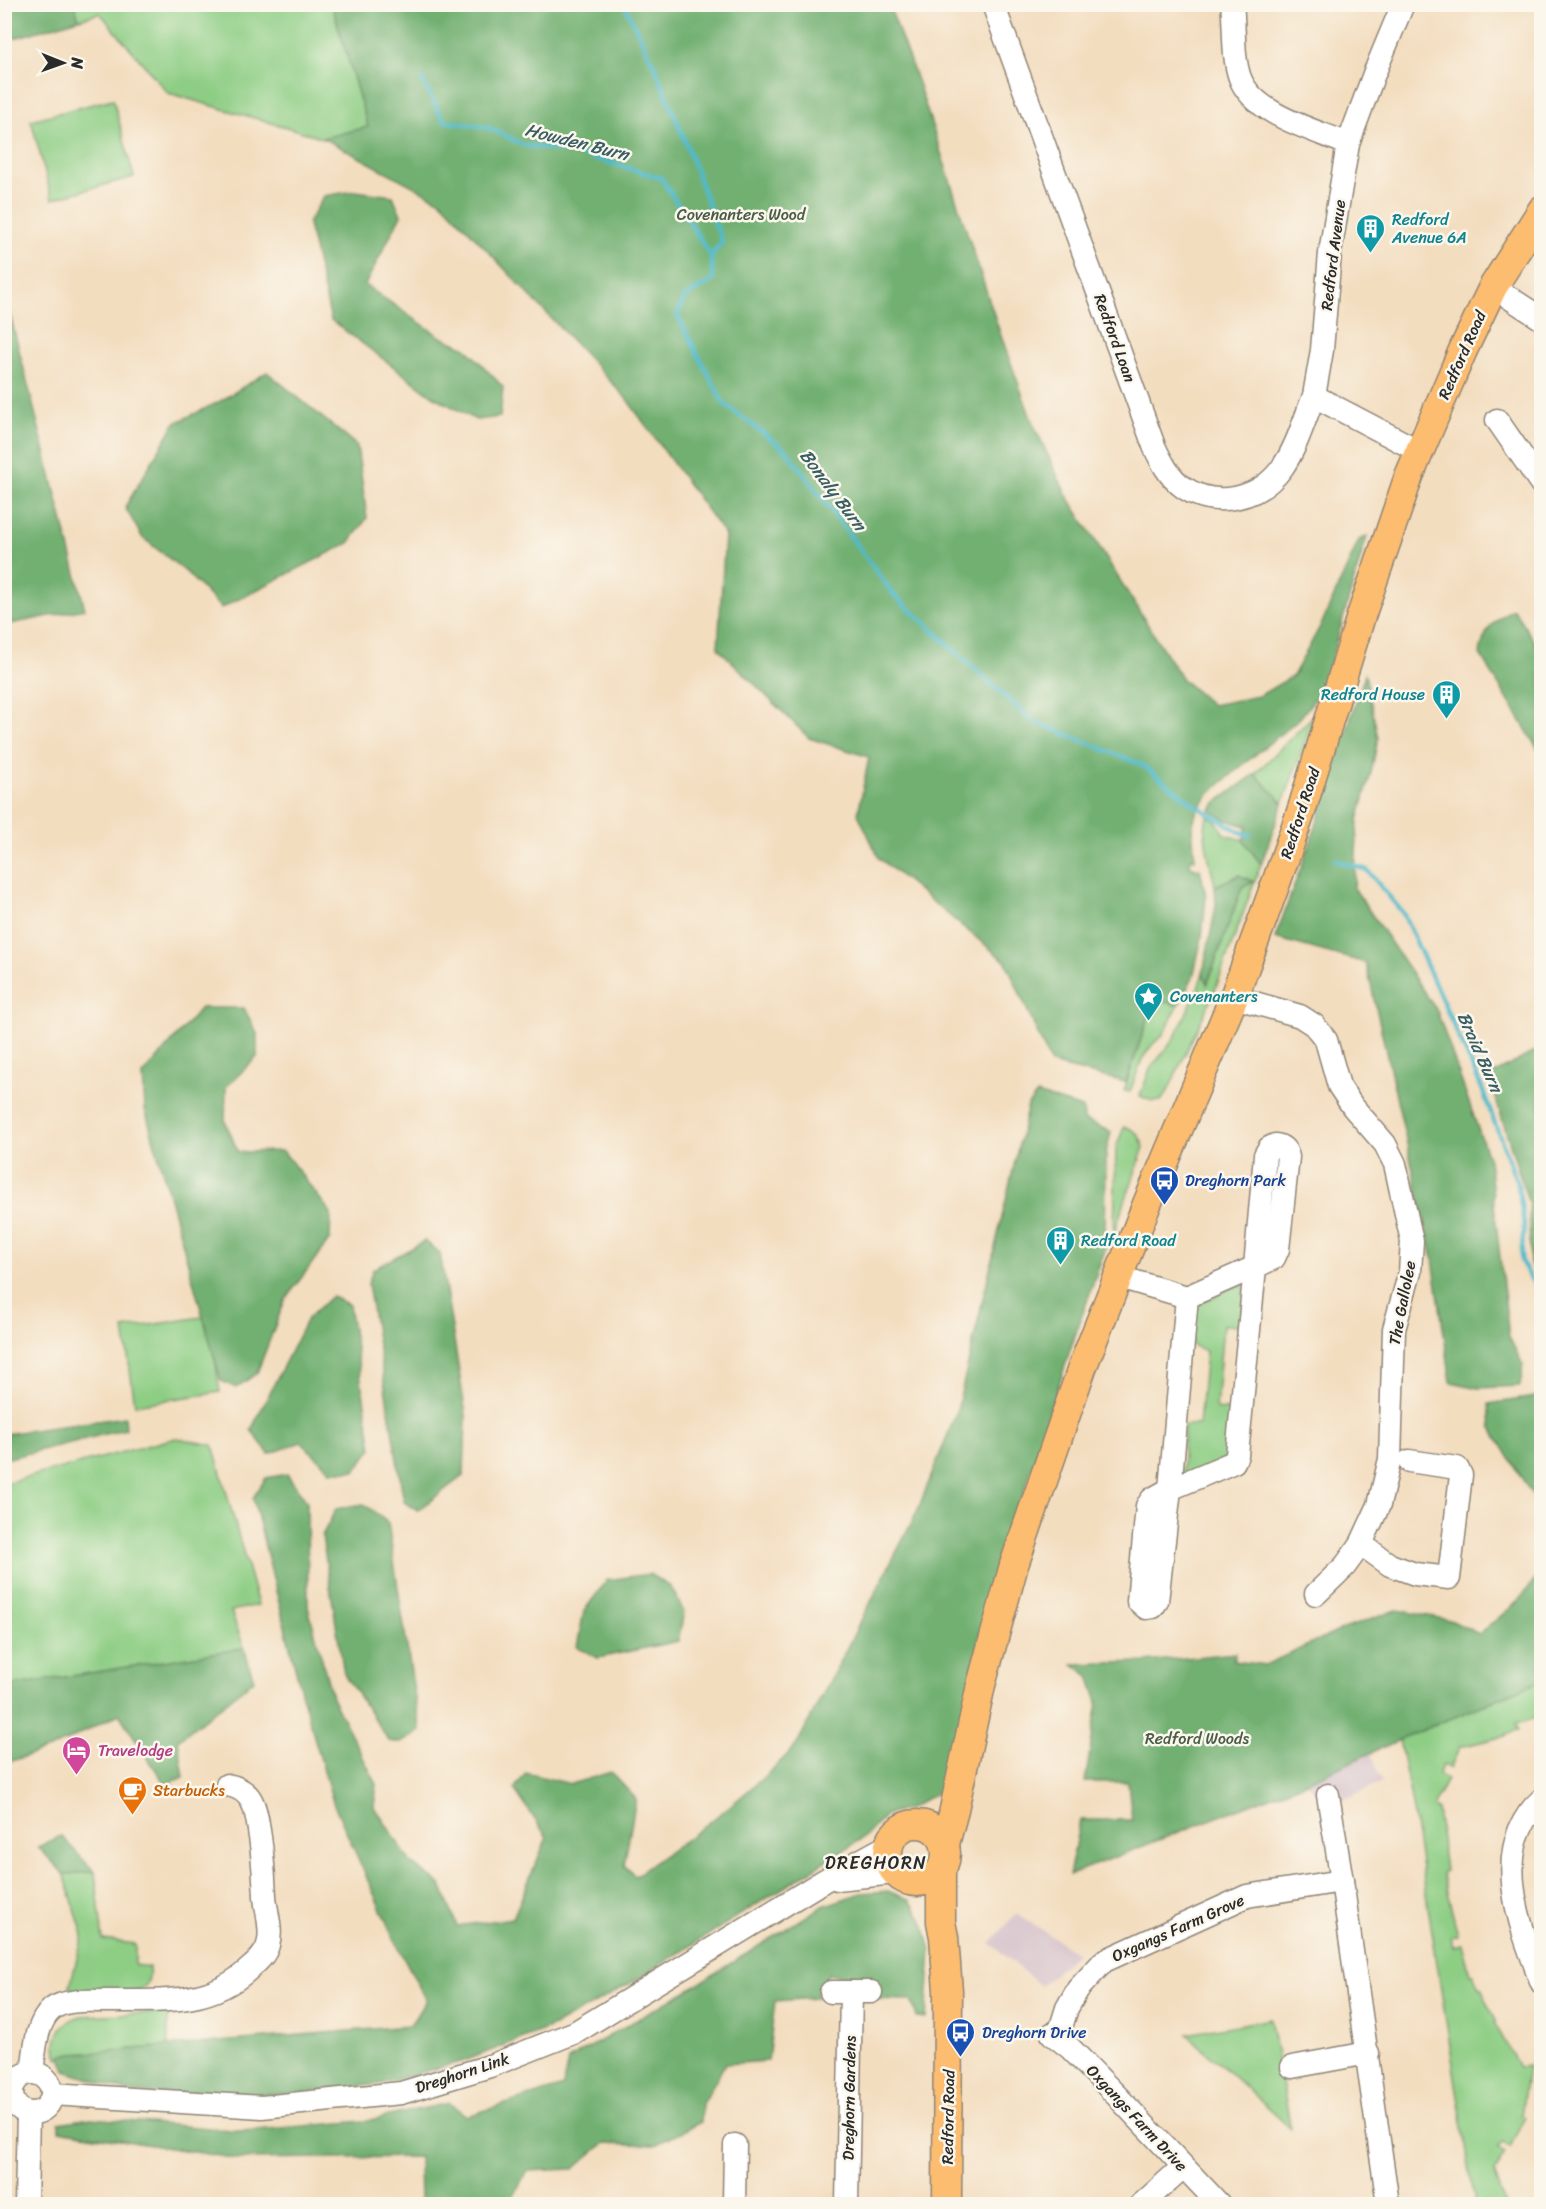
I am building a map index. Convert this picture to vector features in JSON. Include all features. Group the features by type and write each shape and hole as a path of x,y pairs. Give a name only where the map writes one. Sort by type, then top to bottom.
{"main road":[{"name":"Redford Road","path":"947,2205 948,1991 941,1922 943,1857 981,1685 1014,1565 1082,1368 1234,997 1301,812 1361,616 1408,477 1463,350 1493,288 1542,210"},
{"name":"Redford Road","path":"916,1824 931,1813 946,1796 963,1765"},
{"path":"916,1824 934,1829 943,1857 936,1876 920,1883 899,1876 890,1864 887,1855 889,1845 899,1830 916,1824"},
{"name":"Redford Road","path":"899,1876 921,1895 941,1922"}],"street":[{"name":"Redford Loan","path":"993,4 1154,446 1171,476 1182,487 1209,498 1239,498 1260,489 1281,469 1290,455 1314,396"},
{"path":"1232,4 1237,65 1240,79 1247,90 1267,109 1348,144"},
{"name":"Redford Avenue","path":"1314,396 1322,350 1330,254 1348,144 1403,4"},
{"path":"1493,288 1542,319"},
{"path":"1314,396 1419,451"},
{"path":"1498,419 1542,485"},
{"name":"The Gallolee","path":"1234,997 1300,1016 1314,1025 1326,1040 1339,1086 1353,1107 1385,1144 1395,1164 1413,1241 1410,1272 1394,1329 1390,1459 1379,1505 1361,1544 1345,1566 1313,1599"},
{"path":"1119,1277 1187,1297 1255,1267 1237,1455 1234,1461 1170,1489 1187,1297"},
{"path":"1361,1544 1390,1565 1415,1574 1449,1578 1461,1476 1457,1468 1409,1461"},
{"path":"32,2073 43,2020 54,2007 86,2001 196,1997 222,1989 260,1959 267,1950 270,1936 265,1895 266,1810 246,1792 236,1786 226,1785"},
{"path":"1329,1795 1368,2053 1388,2205"},
{"path":"1542,1799 1528,1814 1518,1834 1514,1847 1512,1873 1522,1933 1542,1983"},
{"name":"Dreghorn Link","path":"52,2094 262,2107 401,2093 490,2066 576,2032 825,1880 889,1845"},
{"name":"Dreghorn Link","path":"825,1880 899,1876"},
{"name":"Oxgangs Farm Grove","path":"1055,2036 1078,1989 1104,1961 1246,1896 1342,1881"},
{"name":"Dreghorn Gardens","path":"847,2205 851,1992"},
{"name":"Oxgangs Farm Drive","path":"1055,2036 1116,2095 1219,2205"},
{"path":"1292,2067 1368,2053"},
{"path":"32,2073 44,2077 52,2088 52,2094 47,2107 42,2111 28,2113 18,2107 8,2089 19,2078 32,2073"},
{"path":"26,2205 28,2113"},
{"path":"734,2205 735,2145"},
{"path":"1142,2205 1183,2167"}],"shaded area":[{"path":"1371,1754 1382,1782 1328,1807 1307,1782"},
{"path":"1017,1913 1077,1953 1041,1986 990,1943"}],"green space":[{"path":"5,4 74,5 79,19 5,41"},
{"path":"74,5 332,5 368,127 323,138 168,93 100,13 79,19"},
{"name":"Covenanters Wood","path":"332,5 889,5 918,83 1000,333 1032,421 1065,492 1182,679 1212,705 1259,696 1293,676 1322,623 1359,540 1367,536 1323,688 1300,718 1210,793 1196,813 1192,827 1195,859 1191,858 1190,866 1200,869 1206,896 1202,937 1193,977 1178,1006 1157,999 1126,1082 1051,1064 1006,962 879,858 858,814 869,757 809,738 718,648 725,535 626,398 441,201 323,138 368,127"},
{"path":"113,99 134,177 52,199 31,120"},
{"path":"355,191 393,196 401,215 365,285 441,337 466,348 503,387 500,417 476,420 433,396 331,320 308,223 324,196"},
{"path":"5,295 85,609 4,625"},
{"path":"267,372 357,446 367,518 349,543 221,608 186,572 142,537 125,507 175,423 219,402"},
{"path":"1513,609 1541,652 1541,754 1480,654 1490,627"},
{"path":"1365,674 1378,738 1358,820 1354,888 1437,1011 1489,1160 1509,1337 1523,1365 1520,1386 1478,1388 1451,1382 1433,1259 1366,963 1275,938 1313,835"},
{"path":"1315,714 1283,803 1255,774"},
{"path":"1255,774 1283,803 1261,864 1243,840 1247,826 1226,820 1210,810 1217,802"},
{"path":"1207,816 1215,820 1226,835 1243,840 1261,864 1214,993 1167,1093 1161,1101 1152,1101 1140,1096 1150,1069 1174,1039 1203,973 1208,983 1242,887 1239,875 1215,886 1207,851 1205,824"},
{"path":"1239,875 1254,882 1242,887 1207,984 1203,973 1216,906 1215,886"},
{"path":"1158,998 1178,1006 1163,1035 1142,1059 1130,1092 1124,1091 1148,1018"},
{"path":"201,1008 244,1008 257,1034 257,1057 226,1087 225,1121 238,1152 283,1151 331,1213 330,1239 285,1300 257,1373 236,1388 221,1381 145,1109 143,1075"},
{"path":"1541,1048 1541,1280 1530,1263 1529,1204 1490,1076"},
{"path":"1037,1094 1083,1108 1084,1120 1111,1132 1106,1153 1105,1250 1072,1344 982,1623 957,1753 937,1793 908,1809 886,1815 866,1836 636,1980 554,2026 467,2060 380,2084 286,2094 132,2093 65,2071 61,2055 410,2026 426,2000 394,1939 333,1802 302,1695 253,1498 266,1478 287,1474 307,1502 308,1607 332,1697 377,1785 374,1806 411,1863 441,1885 457,1926 513,1918 547,1837 514,1789 526,1773 571,1784 611,1772 636,1799 624,1865 635,1876 739,1799 796,1746 917,1512 957,1411 1028,1105"},
{"path":"1124,1127 1132,1129 1137,1134 1144,1147 1114,1233 1116,1148"},
{"path":"425,1241 440,1253 466,1415 464,1475 418,1510 404,1502 368,1284 373,1269"},
{"path":"1240,1284 1245,1288 1241,1325 1223,1325 1216,1409 1233,1411 1228,1458 1182,1480 1184,1425 1199,1425 1206,1351 1191,1345 1196,1305"},
{"path":"332,1296 349,1305 372,1448 355,1471 331,1471 301,1442 269,1454 251,1430 307,1319"},
{"path":"208,1316 220,1392 135,1405 124,1329"},
{"path":"1542,1396 1541,1525 1537,1503 1491,1427 1489,1404"},
{"path":"125,1417 126,1429 5,1459 5,1434"},
{"path":"176,1438 213,1445 258,1605 231,1611 244,1648 5,1687 5,1483"},
{"path":"364,1504 388,1523 420,1731 401,1743 389,1741 344,1674 322,1536 336,1509"},
{"name":"Redford Woods","path":"1541,1573 1541,1681 1399,1740 1307,1782 1069,1875 1080,1820 1132,1820 1128,1782 1085,1782 1098,1702 1089,1676 1073,1664 1145,1662 1235,1653 1233,1661 1265,1665 1341,1630 1397,1610 1450,1620 1479,1634 1515,1604"},
{"path":"649,1574 671,1587 684,1612 678,1641 598,1658 577,1647 584,1611 607,1580"},
{"path":"244,1648 254,1680 178,1740 184,1777 165,1784 119,1714 52,1748 5,1763 5,1687"},
{"path":"1541,1681 1541,1725 1539,1717 1516,1724 1518,1731 1506,1734 1506,1736 1460,1747 1450,1768 1443,1765 1438,1775 1447,1779 1433,1807 1437,1809 1445,1871 1442,1872 1458,1935 1451,1937 1454,1946 1462,1944 1470,1974 1473,1974 1481,1988 1496,2021 1494,2022 1519,2067 1528,2066 1521,2116 1525,2117 1510,2147 1502,2142 1498,2149 1505,2153 1494,2172 1505,2204 1475,2204 1411,1799 1399,1740"},
{"path":"61,1836 95,1872 64,1874 38,1847"},
{"path":"95,1872 103,1940 135,1944 135,1965 149,1967 148,1981 140,1989 100,1993 73,1992 70,1986 83,1935 64,1874"},
{"path":"888,1891 910,1900 924,1923 931,1951 926,2018 917,2017 911,2000 874,1999 869,1982 828,1974 816,1998 775,2001 768,2061 725,2064 702,2104 701,2122 655,2145 605,2143 573,2169 527,2171 509,2204 420,2204 419,2157 238,2159 59,2130 59,2123 91,2118 243,2131 365,2121 449,2103 467,2116 563,2086 568,2060 696,1985 823,1906 861,1893"},
{"path":"168,2012 168,2047 58,2058 56,2043 60,2031 68,2022 81,2016"},
{"path":"1270,2019 1291,2129 1187,2034"}],"waterway":[{"name":"Bonaly Burn","path":"624,4 656,69 722,242 711,256 713,280 685,297 677,315 724,404 787,451 894,595 1031,720 1142,765 1198,807 1240,832 1250,835"},
{"name":"Howden Burn","path":"422,80 444,121 490,128 523,145 577,153 661,178 711,256"},
{"name":"Braid Burn","path":"1335,860 1367,870 1403,913 1481,1086 1518,1185 1524,1224 1521,1261 1531,1279 1542,1289"}],"place":[{"name":"Redford Avenue 6A","path":"1371,254"},
{"name":"Redford House","path":"1446,720"},
{"name":"Covenanters","path":"1149,1022"},
{"name":"Dreghorn Park","path":"1164,1206"},
{"name":"Redford Road","path":"1060,1266"},
{"name":"Travelodge","path":"77,1776"},
{"name":"Starbucks","path":"132,1816"},
{"name":"Dreghorn Drive","path":"961,2058"}],"district":[{"name":"DREGHORN","path":"876,1863"}]}
